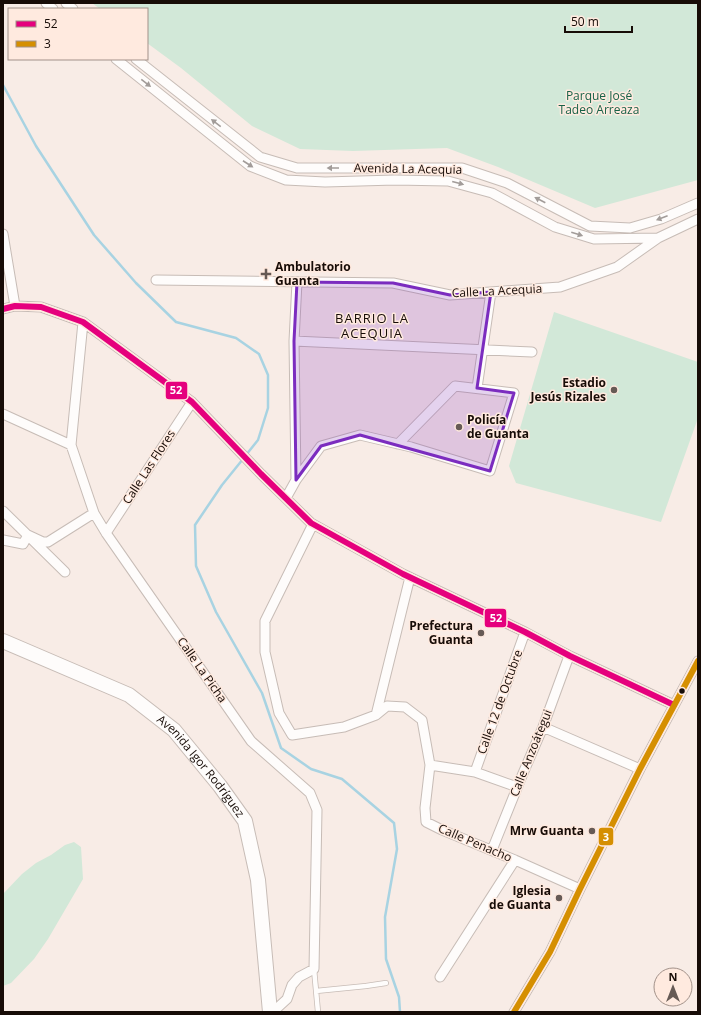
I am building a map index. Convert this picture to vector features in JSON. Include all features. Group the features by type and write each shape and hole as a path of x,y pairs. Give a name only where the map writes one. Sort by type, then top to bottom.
{"highway":[{"name":"Avenida Igor Rodríguez","path":"3,641 129,695 174,730 220,786 245,820 258,880 270,1011"}],"street":[{"name":"Avenida La Acequia","path":"117,60 250,166 286,180 325,182 395,180 448,181 492,192 555,227 594,239 658,238"},
{"name":"Avenida La Acequia","path":"137,60 260,157 297,168 462,168 507,183 590,226 630,228 661,219 698,203"},
{"path":"658,238 698,219"},
{"path":"3,234 16,306"},
{"name":"Calle La Acequia","path":"156,280 393,283 450,295 560,287 618,267 658,238"},
{"path":"296,480 294,341 297,282"},
{"path":"477,388 491,292"},
{"path":"3,309 16,306 41,307 83,322 192,402 313,524 410,578 525,632 569,656 674,706"},
{"name":"Calle La Picha","path":"83,322 71,445 94,513 106,533 251,741 310,793 317,810 314,969"},
{"path":"294,341 532,352"},
{"path":"286,498 296,480 321,446 360,435 398,444 490,471 514,393 455,386 398,444"},
{"name":"Calle Las Flores","path":"106,533 192,402"},
{"path":"3,414 71,445"},
{"path":"3,511 65,572"},
{"path":"28,535 43,542 48,542 94,513"},
{"name":"Calle Penacho","path":"313,524 265,621 265,652 279,713 292,735 344,727 376,715 387,706 405,707 422,720 430,765 425,808 426,822 580,889"},
{"path":"3,540 23,544 28,535"},
{"path":"376,715 410,578"},
{"name":"Calle 12 de Octubre","path":"475,772 525,632"},
{"name":"Calle Anzoátegui","path":"492,850 543,727 569,656"},
{"path":"514,1012 550,952 640,769 698,661"},
{"path":"543,727 640,769"},
{"path":"430,765 475,772 517,787"},
{"path":"440,977 515,860"},
{"path":"270,1011 275,1010 287,999 292,985 300,977 314,969"}],"lane":[{"name":"Calle La Picha","path":"314,969 318,1012"},
{"path":"316,991 386,983"}],"highlighted area":[{"path":"297,282 393,283 450,295 491,292 477,388 514,393 490,471 360,435 321,446 296,480 294,341"}],"green space":[{"name":"Parque José Tadeo Arreaza","path":"92,3 698,3 698,180 595,208 498,167 447,148 353,151 300,149 252,126 181,68 148,44 148,8 99,8"},
{"name":"Estadio Jesús Rizales","path":"554,312 698,362 698,418 661,522 516,483 509,466"},
{"path":"74,842 81,847 83,879 48,939 34,959 11,983 3,986 3,894 22,874 36,863 65,845"}],"waterway":[{"path":"3,85 36,146 94,235 136,283 176,322 236,338 259,354 268,375 268,408 258,440 246,455"},
{"path":"243,459 222,485 195,525 196,566 216,612 262,693 281,748 311,769 342,779 394,823 397,849 385,917 386,959 399,997 400,1012"}],"transit line":[{"name":"52","path":"3,309 15,306 41,307 83,322 192,402 261,474 311,523 403,574 674,705"},
{"name":"3","path":"514,1012 550,952 640,769 698,661"}],"place":[{"name":"Ambulatorio Guanta","path":"266,274"},
{"name":"Estadio Jesús Rizales","path":"614,390"},
{"name":"Policía de Guanta","path":"459,427"},
{"name":"Prefectura Guanta","path":"481,633"},
{"name":"Mrw Guanta","path":"592,831"},
{"name":"Iglesia de Guanta","path":"559,898"}],"district":[{"name":"BARRIO LA ACEQUIA","path":"372,326"}]}
